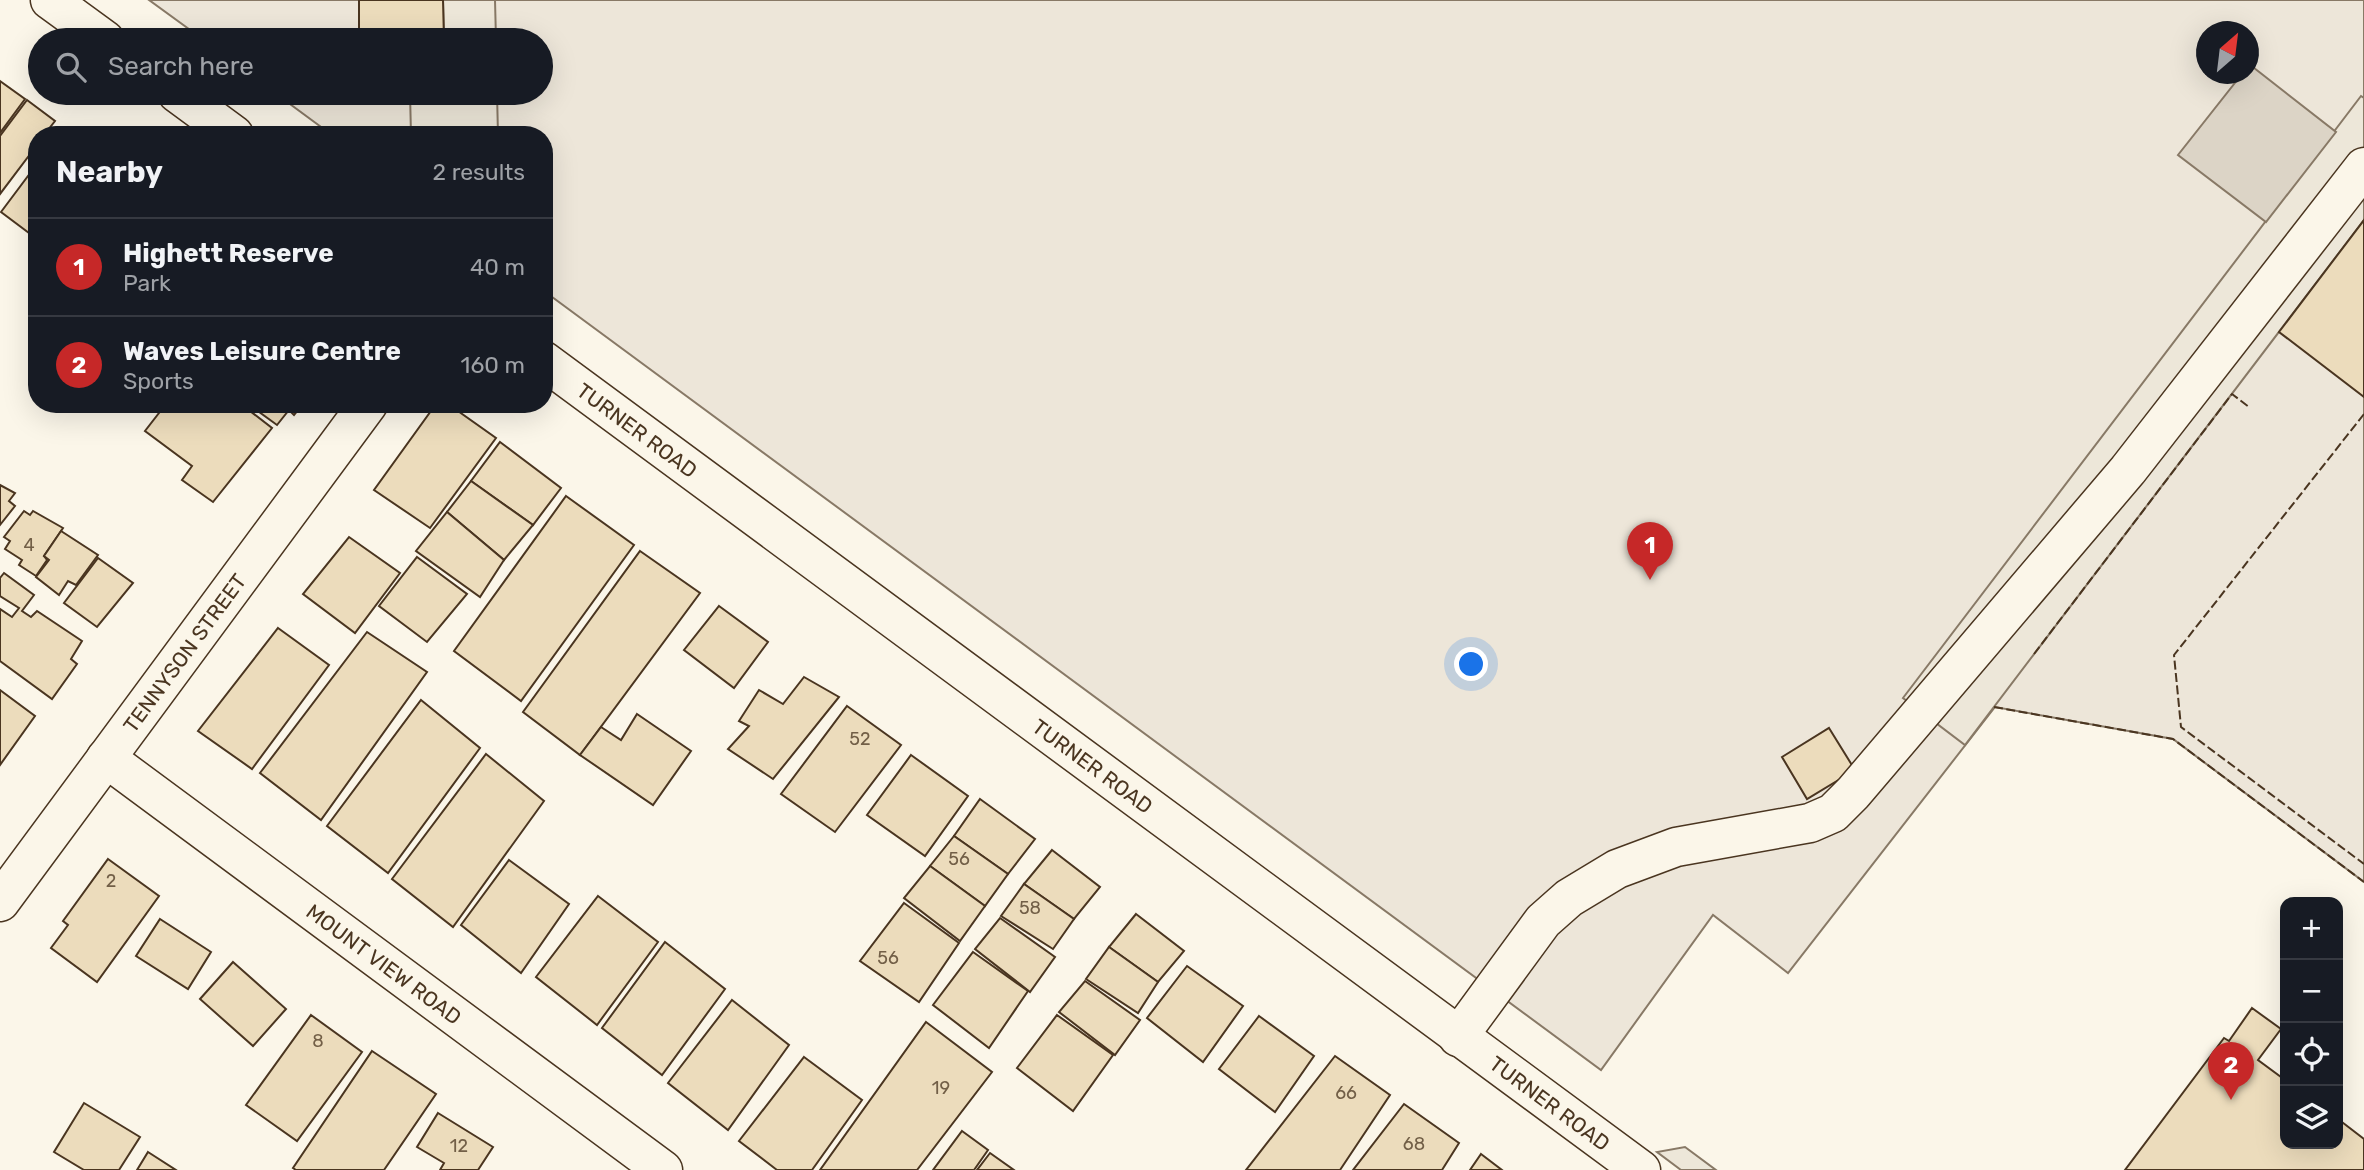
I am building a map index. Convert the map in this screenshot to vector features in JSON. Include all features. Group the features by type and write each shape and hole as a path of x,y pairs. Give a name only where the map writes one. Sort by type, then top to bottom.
{"street":[{"path":"50,0 88,28"},
{"path":"193,105 222,126"},
{"path":"1458,1037 1543,921 1569,898 1617,869 1676,847 1810,822 1833,813 2128,470 2364,167"},
{"name":"TURNER ROAD","path":"553,368 1641,1170"},
{"name":"TENNYSON STREET","path":"0,902 361,413"},
{"name":"MOUNT VIEW ROAD","path":"106,758 663,1170"}],"shaded area":[{"path":"149,0 2364,0 2364,882 2173,739 1995,707 1788,973 1713,915 1601,1070 553,298 553,126 320,126 291,105 553,105 553,28 188,28"},
{"path":"443,0 495,0 496,28 444,28"},
{"path":"2259,72 2336,132 2266,222 2178,155 2234,84 2259,84"},
{"path":"2361,96 2364,98 2364,220 1965,745 1903,698"},
{"path":"410,105 497,105 498,126 411,126"},
{"path":"1685,1147 1716,1170 1681,1170 1657,1152"}],"building":[{"path":"359,0 443,0 444,28 359,28"},
{"path":"0,81 25,99 0,133"},
{"path":"27,100 28,105 34,105 55,121 51,126 28,126 28,157 0,194 0,136"},
{"path":"28,176 28,232 1,212"},
{"path":"2364,220 2364,397 2279,332"},
{"path":"159,413 253,413 272,428 213,502 182,480 192,466 145,431"},
{"path":"260,413 287,413 277,425"},
{"path":"430,413 461,413 496,438 430,528 374,490"},
{"path":"500,442 561,488 533,525 471,481"},
{"path":"471,481 533,525 504,560 447,512"},
{"path":"0,485 15,493 9,501 15,506 0,525"},
{"path":"566,496 634,545 521,701 454,651"},
{"path":"24,511 30,515 33,511 63,528 44,556 47,560 36,576 19,565 22,560 5,549 10,541 4,537"},
{"path":"447,512 504,560 480,597 416,551"},
{"path":"61,531 98,555 76,585 68,581 59,595 36,577 49,560 44,556"},
{"path":"349,537 400,573 355,633 303,594"},
{"path":"640,551 700,593 580,755 523,712"},
{"path":"417,557 467,594 427,642 379,606"},
{"path":"98,558 133,583 97,627 64,603"},
{"path":"4,573 34,595 22,611 31,617 37,611 82,641 71,659 77,664 52,699 0,661 0,609 12,617 19,608 0,596 0,578"},
{"path":"719,606 768,642 734,688 684,650"},
{"path":"278,628 329,665 252,769 198,731"},
{"path":"367,632 427,672 321,820 260,773"},
{"path":"804,677 839,697 773,779 728,749 749,726 739,721 759,690 783,704"},
{"path":"0,690 35,716 0,765"},
{"path":"421,700 480,748 388,873 327,826"},
{"path":"847,706 901,745 835,832 781,794"},
{"path":"637,714 691,751 653,805 580,755 601,727 621,740"},
{"path":"1829,728 1855,770 1807,799 1782,757"},
{"path":"486,754 544,801 453,927 392,879"},
{"path":"911,755 968,796 925,856 867,815"},
{"path":"980,799 1035,839 1008,874 954,836"},
{"path":"954,836 1008,874 985,906 930,866"},
{"path":"1052,850 1100,887 1074,919 1024,884"},
{"path":"108,859 159,896 97,982 51,948 68,925 63,921"},
{"path":"509,860 569,904 521,973 461,925"},
{"path":"930,866 985,906 960,941 904,898"},
{"path":"1024,884 1074,919 1053,949 1001,916"},
{"path":"598,896 658,942 597,1025 536,977"},
{"path":"904,903 959,943 919,1002 860,961"},
{"path":"1136,914 1184,951 1158,982 1109,947"},
{"path":"1000,918 1055,957 1030,992 975,949"},
{"path":"160,919 211,952 188,989 136,956"},
{"path":"665,942 725,989 662,1075 602,1028"},
{"path":"1109,947 1158,982 1138,1013 1086,979"},
{"path":"973,952 1028,991 989,1048 933,1005"},
{"path":"233,962 286,1009 253,1046 200,999"},
{"path":"1187,966 1243,1006 1203,1062 1147,1018"},
{"path":"1085,981 1140,1020 1115,1055 1059,1012"},
{"path":"732,1000 789,1045 728,1130 668,1083"},
{"path":"2252,1008 2280,1028 2258,1060 2280,1076 2280,1149 2343,1149 2343,1123 2364,1139 2364,1170 2125,1170 2224,1038 2229,1041"},
{"path":"311,1015 362,1052 297,1141 246,1105"},
{"path":"1057,1015 1113,1055 1073,1111 1017,1068"},
{"path":"1259,1016 1314,1056 1275,1112 1219,1069"},
{"path":"926,1022 992,1072 917,1170 820,1170"},
{"path":"372,1051 436,1094 384,1170 296,1170 293,1168"},
{"path":"1335,1056 1390,1095 1340,1170 1246,1170"},
{"path":"804,1057 862,1100 812,1170 777,1170 739,1141"},
{"path":"84,1103 140,1137 119,1170 84,1170 54,1152"},
{"path":"1404,1104 1459,1143 1442,1170 1353,1170"},
{"path":"438,1113 493,1147 478,1170 440,1170 444,1163 417,1147"},
{"path":"962,1131 988,1150 974,1170 933,1170"},
{"path":"148,1152 176,1170 137,1170"},
{"path":"990,1153 1014,1170 977,1170"},
{"path":"1481,1154 1502,1170 1470,1170"}],"fence":[{"path":"2034,654 2232,394 2249,407"},
{"path":"2364,414 2174,655 2181,727 2364,864"},
{"path":"1994,707 2173,739 2364,882"}],"place":[{"name":"Highett Reserve","path":"1650,580"},
{"name":"Waves Leisure Centre","path":"2231,1100"}]}
